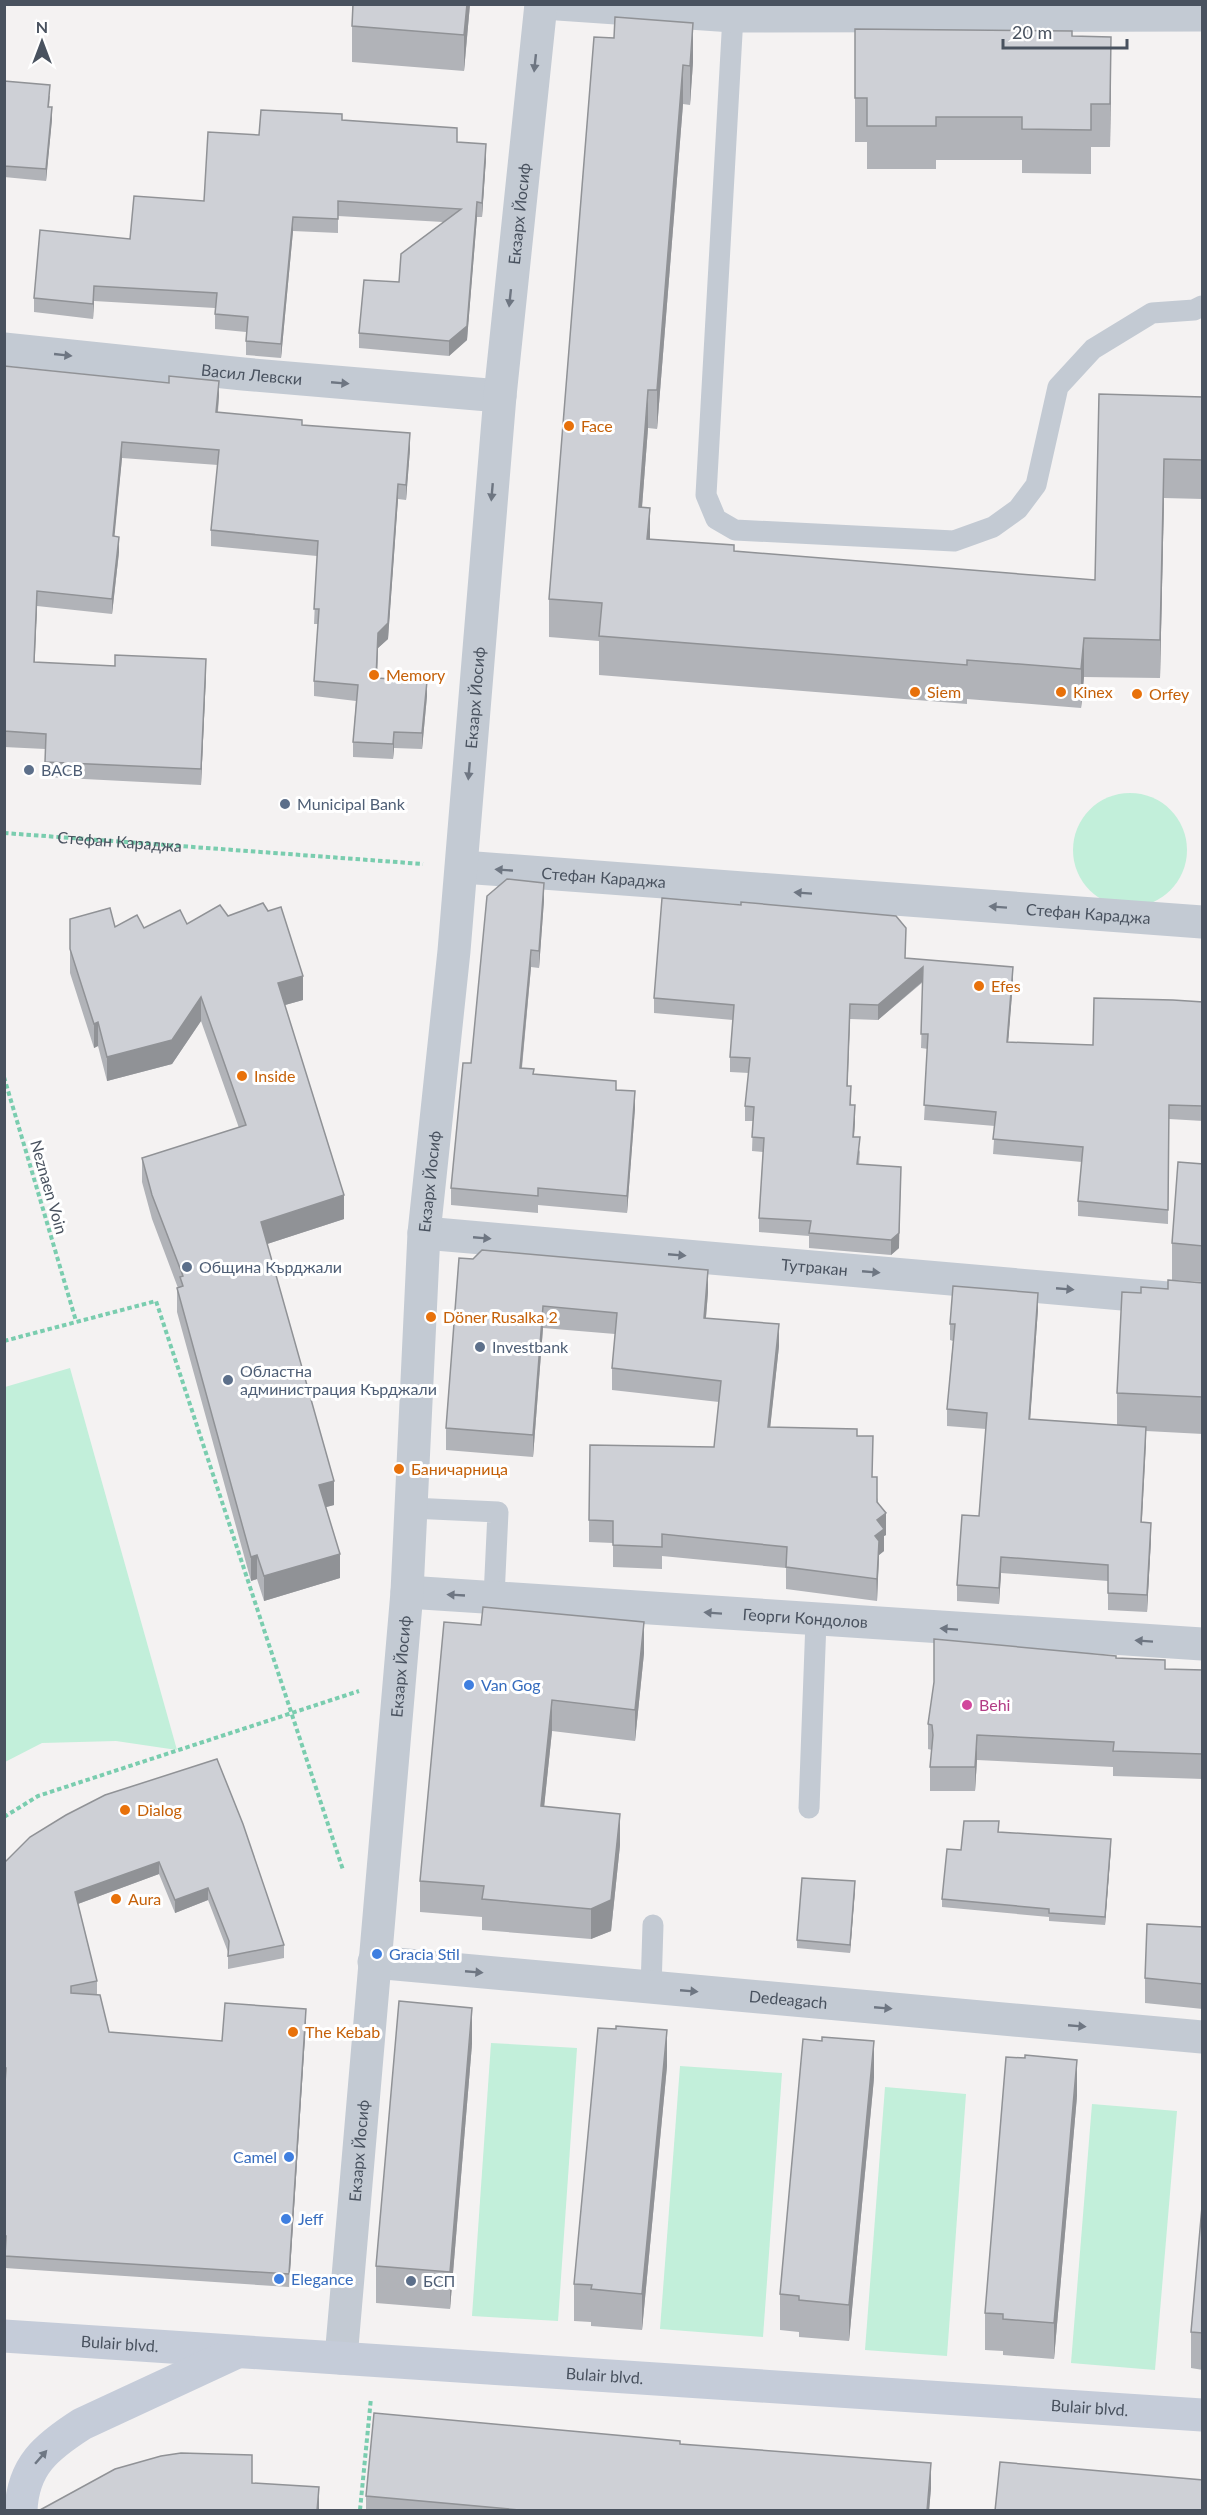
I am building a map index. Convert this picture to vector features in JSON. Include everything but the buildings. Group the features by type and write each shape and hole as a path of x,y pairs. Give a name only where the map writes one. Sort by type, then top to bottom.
{"main road":[{"name":"Bulair blvd.","path":"4,2336 1203,2415"},
{"path":"21,2511 22,2493 29,2473 40,2457 60,2438 82,2424 239,2351"}],"street":[{"name":"Екзарх Йосиф","path":"341,2358 407,1592 424,1233 462,867 500,396 541,4"},
{"path":"558,4 734,16 1203,15"},
{"name":"Васил Левски","path":"4,349 243,374 500,396"},
{"name":"Стефан Караджа","path":"462,867 1203,922"},
{"name":"Тутракан","path":"424,1233 1203,1301"},
{"name":"Георги Кондолов","path":"407,1592 816,1621 1203,1644"},
{"name":"Dedeagach","path":"374,1962 1203,2037"}],"lane":[{"path":"734,16 706,495 716,519 735,530 954,541 993,527 1018,509 1036,485 1058,387 1093,349 1152,313 1194,310 1203,306"},
{"path":"411,1508 498,1512 494,1597"},
{"path":"809,1808 816,1621"},
{"path":"651,1988 653,1925"}],"path":[{"name":"Стефан Караджа","path":"4,833 462,867"},
{"name":"Neznaen Voin","path":"4,1077 76,1321"},
{"path":"4,1341 156,1301 344,1872"},
{"path":"4,1817 38,1796 399,1678"},
{"path":"360,2511 375,2360"}],"green space":[{"path":"1130,793 1152,797 1171,809 1183,828 1187,850 1183,872 1171,891 1152,903 1130,907 1108,903 1089,891 1077,872 1073,850 1077,828 1089,809 1108,797"},
{"path":"70,1368 177,1750 116,1741 42,1743 5,1762 5,1387"},
{"path":"491,2043 577,2048 558,2321 472,2316"},
{"path":"680,2066 782,2073 763,2337 660,2329"},
{"path":"885,2087 966,2094 947,2356 865,2350"},
{"path":"1092,2104 1177,2111 1155,2370 1071,2363"}],"place":[{"name":"Face","path":"569,426"},
{"name":"Memory","path":"374,675"},
{"name":"Siem","path":"915,692"},
{"name":"Kinex","path":"1061,692"},
{"name":"Orfey","path":"1137,694"},
{"name":"BACB","path":"29,770"},
{"name":"Municipal Bank","path":"285,804"},
{"name":"Efes","path":"979,986"},
{"name":"Inside","path":"242,1076"},
{"name":"Община Кърджали","path":"187,1267"},
{"name":"Döner Rusalka 2","path":"431,1317"},
{"name":"Investbank","path":"480,1347"},
{"name":"Областна администрация Кърджали","path":"228,1380"},
{"name":"Баничарница","path":"399,1469"},
{"name":"Van Gog","path":"469,1685"},
{"name":"Behi","path":"967,1705"},
{"name":"Dialog","path":"125,1810"},
{"name":"Aura","path":"116,1899"},
{"name":"Gracia Stil","path":"377,1954"},
{"name":"The Kebab","path":"293,2032"},
{"name":"Camel","path":"289,2157"},
{"name":"Jeff","path":"286,2219"},
{"name":"Elegance","path":"279,2279"},
{"name":"БСП","path":"411,2281"}]}
